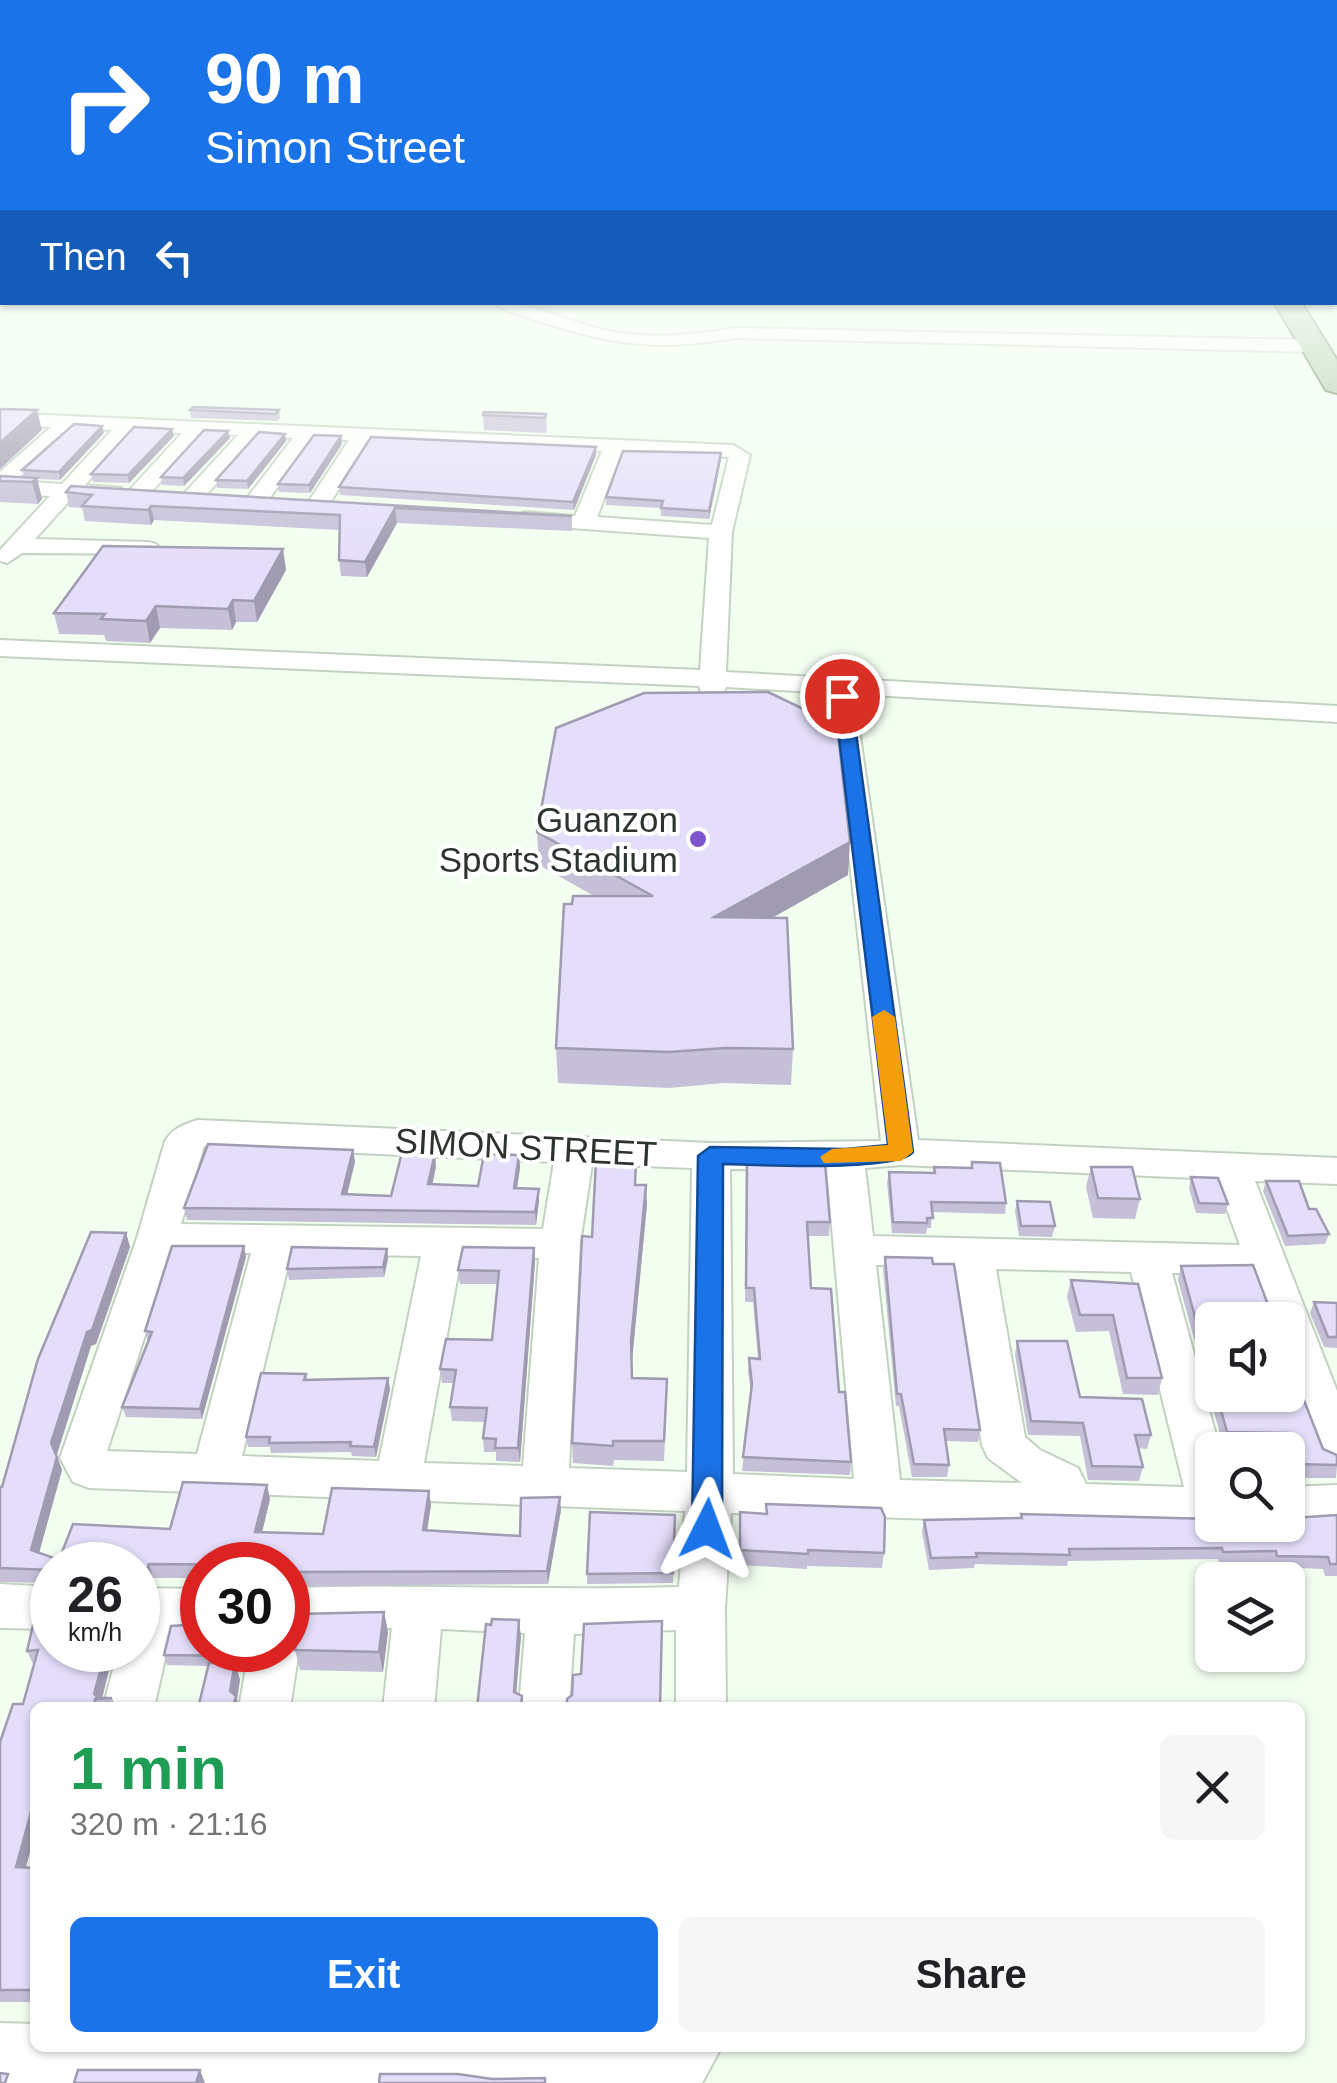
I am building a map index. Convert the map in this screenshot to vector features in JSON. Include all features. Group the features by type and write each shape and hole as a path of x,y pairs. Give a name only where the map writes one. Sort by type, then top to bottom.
{"street":[{"path":"0,419 724,450 740,455 721,532 711,686"},
{"path":"0,485 70,422"},
{"path":"8,555 128,425"},
{"path":"136,495 199,427"},
{"path":"191,498 254,430"},
{"path":"239,501 308,432"},
{"path":"302,504 364,434"},
{"path":"582,524 614,447"},
{"path":"0,485 353,506"},
{"path":"494,516 721,532"},
{"path":"8,555 170,550"},
{"path":"0,648 1115,706 1337,722"},
{"path":"0,662 711,686 842,696 1337,714"},
{"path":"842,696 901,1152"},
{"name":"SIMON STREET","path":"215,1472 89,1468 82,1458 157,1238 184,1140 198,1133 710,1156 845,1157 901,1152 1337,1172"},
{"path":"545,1483 560,1244 576,1150"},
{"path":"701,1702 701,1608 710,1490 710,1156"},
{"path":"845,1157 879,1499"},
{"path":"1232,1168 1337,1448"},
{"path":"157,1238 560,1244"},
{"path":"275,1239 215,1472 879,1499 1195,1507"},
{"path":"398,1480 444,1242"},
{"path":"853,1250 1269,1261"},
{"path":"973,1251 1004,1445 1024,1464 1062,1481 1067,1501"},
{"path":"1148,1259 1195,1442"},
{"path":"1305,1505 1337,1504"},
{"path":"0,1606 30,1607"},
{"path":"310,1609 419,1606 550,1614 701,1608"},
{"path":"409,1702 419,1606"},
{"path":"544,1702 550,1614"},
{"path":"129,1702 134,1672"},
{"path":"265,1702 270,1672"},
{"path":"203,2052 519,2058 661,2077 689,2052"}],"building":[{"path":"0,409 37,410 0,443"},
{"path":"190,410 279,410 276,414"},
{"path":"546,414 545,418 483,415"},
{"path":"74,424 102,426 59,472 22,470"},
{"path":"134,427 172,429 128,475 91,474"},
{"path":"204,430 228,431 183,478 161,477"},
{"path":"259,432 285,434 247,481 216,480"},
{"path":"314,435 341,436 309,485 278,484"},
{"path":"371,437 596,447 573,502 339,487"},
{"path":"623,451 721,453 709,511 661,508 663,501 606,497"},
{"path":"0,476 37,478 32,482 0,481"},
{"path":"71,486 572,516 395,508 365,562 339,560 340,515 82,506 92,495 66,492"},
{"path":"103,546 283,549 254,601 233,600 228,609 156,606 146,621 101,619 105,614 54,613"},
{"path":"768,692 837,725 850,842 714,917 787,918 793,1049 669,1052 556,1048 564,904 572,904 573,896 653,896 537,832 556,728 644,693"},
{"path":"208,1144 353,1150 342,1194 391,1196 402,1152 435,1153 428,1184 478,1186 484,1154 519,1155 514,1188 539,1189 535,1212 184,1208"},
{"path":"596,1160 636,1161 635,1185 646,1185 631,1341 632,1378 667,1379 664,1441 613,1441 613,1446 572,1443 582,1236 592,1237"},
{"path":"747,1162 825,1163 830,1222 807,1222 811,1288 831,1289 839,1392 845,1392 851,1462 743,1457 752,1384 749,1358 760,1359 754,1288 746,1288"},
{"path":"972,1162 1000,1163 1006,1203 931,1202 933,1218 927,1218 927,1223 893,1222 889,1172 935,1173 934,1167 972,1168"},
{"path":"1091,1167 1132,1167 1140,1199 1098,1198"},
{"path":"1191,1177 1218,1178 1228,1204 1199,1203"},
{"path":"1266,1181 1299,1181 1309,1209 1316,1209 1329,1234 1288,1236"},
{"path":"1017,1201 1050,1202 1055,1226 1021,1226"},
{"path":"91,1232 126,1233 92,1330 87,1332 51,1443 57,1457 33,1542 30,1542 30,1569 0,1568 0,1487 38,1359"},
{"path":"172,1246 244,1246 200,1409 122,1407 152,1332 145,1331"},
{"path":"292,1247 387,1249 383,1267 287,1269"},
{"path":"463,1247 534,1248 518,1448 495,1448 496,1439 483,1438 487,1408 450,1407 456,1370 440,1369 446,1339 492,1340 499,1271 458,1270"},
{"path":"885,1257 932,1258 933,1264 954,1264 980,1430 944,1429 949,1465 914,1464 901,1394 897,1394"},
{"path":"1253,1265 1267,1302 1195,1302 1195,1317 1181,1266"},
{"path":"1071,1280 1138,1284 1162,1378 1127,1378 1113,1315 1080,1315"},
{"path":"1314,1302 1337,1303 1337,1337 1328,1337"},
{"path":"1017,1341 1067,1341 1080,1397 1142,1399 1151,1435 1135,1435 1143,1467 1092,1466 1083,1423 1031,1421"},
{"path":"261,1373 306,1374 304,1380 388,1378 374,1447 350,1446 351,1442 269,1443 270,1437 246,1437"},
{"path":"1305,1403 1323,1449 1337,1455 1337,1465 1305,1464 1305,1432 1227,1432 1222,1412 1305,1412"},
{"path":"183,1482 267,1485 255,1532 323,1534 332,1488 429,1491 423,1530 520,1536 521,1498 560,1497 547,1571 310,1572 310,1542 180,1542 180,1564 160,1564 160,1542 66,1542 73,1524 170,1529"},
{"path":"766,1504 881,1508 885,1517 884,1553 740,1550 740,1512 767,1514"},
{"path":"590,1512 675,1515 673,1573 587,1574"},
{"path":"1021,1514 1195,1519 1195,1542 1305,1542 1305,1517 1337,1515 1337,1564 1330,1564 1328,1557 1277,1556 1276,1551 1223,1552 1222,1548 1069,1549 1070,1555 976,1553 977,1557 931,1558 924,1520 1022,1518"},
{"path":"384,1612 379,1652 310,1650 310,1614"},
{"path":"492,1619 519,1620 514,1692 522,1696 522,1702 478,1702 486,1624 491,1625"},
{"path":"662,1621 660,1702 567,1702 572,1695 573,1675 581,1674 584,1624"},
{"path":"180,1625 180,1655 164,1655 171,1626"},
{"path":"32,1672 100,1672 94,1694 98,1698 112,1698 95,1702 30,1702 30,1816 16,1867 30,1868 30,1990 0,1990 0,1742 13,1704 23,1704"},
{"path":"207,1672 233,1672 230,1691 236,1696 234,1702 199,1702"},
{"path":"78,2070 200,2070 196,2083 74,2083"},
{"path":"380,2074 545,2078 545,2083 379,2083"}],"slow traffic":[{"path":"832,1157 901,1152 884,1017"}],"place":[{"name":"Guanzon Sports Stadium","path":"698,839"}],"route":[{"path":"707,1529 710,1156 845,1157 901,1152 842,696"}]}
